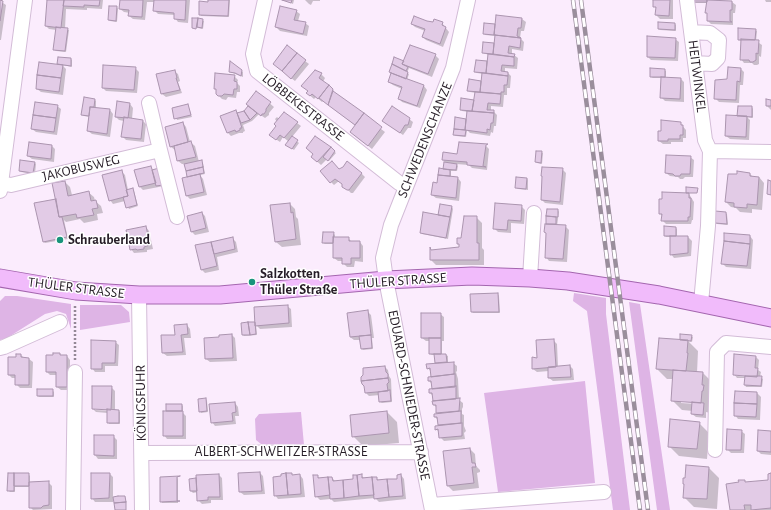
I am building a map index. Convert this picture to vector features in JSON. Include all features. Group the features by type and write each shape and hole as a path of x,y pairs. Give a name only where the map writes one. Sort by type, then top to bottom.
{"main road":[{"name":"THÜLER STRASSE","path":"0,278 76,291 138,295 220,295 386,280 472,276 530,278 588,283 701,303 771,318"}],"street":[{"path":"0,187 25,0"},
{"name":"LÖBBEKESTRASSE","path":"265,0 253,54 257,71 406,186"},
{"name":"SCHWEDENSCHANZE","path":"386,280 383,258 391,225 453,68 468,0"},
{"name":"HEITWINKEL","path":"687,0 705,140 710,151 708,226 701,303"},
{"path":"691,32 710,33 719,40 718,58 712,64 695,63"},
{"path":"149,103 177,217"},
{"name":"JAKOBUSWEG","path":"0,187 160,150"},
{"path":"710,151 771,152"},
{"path":"530,278 534,213"},
{"name":"EDUARD-SCHNIEDER-STRASSE","path":"386,280 432,507"},
{"name":"KÖNIGSFUHR","path":"138,295 142,510"},
{"path":"0,348 60,322"},
{"path":"715,450 718,352 726,343 771,346"},
{"path":"73,510 75,372"},
{"name":"ALBERT-SCHWEITZER-STRASSE","path":"142,453 421,452"},
{"path":"432,507 604,492"}],"path":[{"path":"75,372 76,291"}],"shaded area":[{"path":"574,293 606,298 606,314 630,510 613,510 587,311 573,301"},
{"path":"5,296 17,296 71,304 71,329 66,314 57,311 45,314 7,338 0,340 0,301"},
{"path":"629,302 640,304 670,510 657,510"},
{"path":"80,305 121,305 129,312 130,322 80,330"},
{"path":"585,381 595,483 498,492 484,393"},
{"path":"301,412 304,445 261,444 256,440 255,419 259,414"}],"building":[{"path":"0,0 3,1 0,21"},
{"path":"47,0 64,0 61,28 45,26"},
{"path":"64,0 100,0 99,6 84,5 84,7 63,6"},
{"path":"120,0 143,0 142,17 128,16 129,10 119,9"},
{"path":"154,0 186,0 185,20 174,19 174,13 153,11"},
{"path":"208,0 229,0 228,16 199,15 199,1 208,2"},
{"path":"282,0 292,0 291,3"},
{"path":"653,0 670,0 669,16 655,15 656,7 653,7"},
{"path":"693,0 707,0 707,2 693,2"},
{"path":"707,0 732,1 730,21 732,22 707,21 707,13 705,13"},
{"path":"109,6 117,6 116,21 108,20"},
{"path":"280,6 297,10 294,20 306,22 303,34 275,27"},
{"path":"496,15 522,18 521,28 518,28 517,36 521,38 494,35"},
{"path":"414,16 427,21 433,22 434,19 443,22 442,25 446,27 440,44 422,37 425,29 411,24"},
{"path":"192,18 198,18 196,29 192,28"},
{"path":"198,18 203,19 202,28 197,27"},
{"path":"658,22 675,23 675,30 658,29"},
{"path":"484,23 495,24 494,35 483,34"},
{"path":"56,27 68,28 65,51 53,50"},
{"path":"738,28 756,29 755,40 738,40"},
{"path":"495,35 521,38 520,48 509,46 508,53 515,54 514,57 493,54"},
{"path":"647,36 676,38 675,58 647,57"},
{"path":"741,39 759,40 758,54 756,53 756,60 753,62 750,62 749,60 740,60"},
{"path":"483,42 494,43 493,54 482,53"},
{"path":"287,45 297,53 282,71 273,64"},
{"path":"410,45 436,54 428,74 402,64"},
{"path":"297,53 306,60 291,79 282,71"},
{"path":"488,54 514,57 514,66 502,65 501,71 508,72 508,76 486,73"},
{"path":"58,57 71,58 71,66 57,64"},
{"path":"394,57 404,61 402,64 408,67 406,71 392,64"},
{"path":"476,60 487,61 486,73 474,72"},
{"path":"230,61 242,70 241,76 229,72"},
{"path":"39,62 63,65 61,78 37,75"},
{"path":"392,64 408,72 406,79 389,72"},
{"path":"103,65 136,67 134,90 102,88"},
{"path":"728,67 741,68 740,82 737,81 736,100 714,99 715,80 727,79"},
{"path":"650,68 665,69 665,77 650,77"},
{"path":"175,70 180,90 161,94 156,74"},
{"path":"315,70 322,73 319,78 329,85 318,99 312,94 310,96 306,93 308,91 301,86"},
{"path":"215,73 235,75 234,81 237,82 237,89 234,89 233,95 224,94 222,96 218,96 216,94 216,89 214,89"},
{"path":"391,73 424,85 417,106 398,99 402,87 388,82"},
{"path":"482,73 508,76 507,85 504,85 504,92 501,92 501,94 480,92"},
{"path":"37,75 61,78 59,92 36,89"},
{"path":"661,77 681,78 680,99 660,98"},
{"path":"469,79 481,81 480,92 467,91"},
{"path":"329,85 333,89 328,105 319,98"},
{"path":"256,91 271,102 264,114 261,116 246,104"},
{"path":"333,91 364,113 355,125 328,105"},
{"path":"475,92 501,94 500,104 488,103 487,110 494,110 494,113 472,111"},
{"path":"84,97 95,99 94,107 90,107 89,116 81,115"},
{"path":"461,98 474,100 472,111 460,110"},
{"path":"766,99 771,100 771,106 766,106"},
{"path":"117,101 130,103 128,118 115,117"},
{"path":"35,102 58,105 56,118 33,115"},
{"path":"188,104 191,115 174,119 172,108"},
{"path":"248,106 257,113 250,120 244,111"},
{"path":"392,106 410,118 408,125 405,125 400,133 382,121"},
{"path":"738,106 752,106 752,117 737,116"},
{"path":"90,107 110,109 107,134 87,131"},
{"path":"236,110 242,128 236,132 235,130 227,133 220,116"},
{"path":"244,111 250,120 241,123 237,113"},
{"path":"467,111 494,113 493,123 491,123 490,130 487,129 487,133 465,130"},
{"path":"284,112 298,122 284,138 280,135 276,140 269,135 276,126 274,124"},
{"path":"364,113 382,127 368,146 350,132"},
{"path":"33,115 56,118 54,132 31,129"},
{"path":"726,115 747,116 746,137 725,136"},
{"path":"124,117 143,120 141,139 121,137"},
{"path":"455,117 466,119 465,130 454,129"},
{"path":"661,120 681,122 681,125 683,125 683,135 680,135 680,139 658,141 658,131 661,131"},
{"path":"183,122 188,142 170,147 165,127"},
{"path":"454,129 466,130 465,136 453,135"},
{"path":"292,136 298,140 292,149 285,145"},
{"path":"315,136 331,147 317,162 311,157 313,154 306,148"},
{"path":"191,141 196,157 177,161 174,146"},
{"path":"29,142 52,145 51,159 27,156"},
{"path":"459,142 488,144 486,145 483,166 486,167 467,165 467,162 442,160 443,152 457,154"},
{"path":"331,147 335,151 328,161 323,157"},
{"path":"536,151 542,151 541,163 535,162"},
{"path":"666,155 691,156 690,174 675,176 673,174 665,173"},
{"path":"20,160 35,162 33,173 19,171"},
{"path":"202,160 203,167 186,171 184,164"},
{"path":"332,161 339,169 343,167 347,161 362,173 349,190 342,187 342,184 335,179 330,183 320,171"},
{"path":"444,162 457,164 456,170 443,169"},
{"path":"151,166 156,183 139,187 134,170"},
{"path":"203,167 204,173 187,177 186,171"},
{"path":"542,167 563,168 560,202 541,200"},
{"path":"159,168 163,185 156,186 152,170"},
{"path":"439,168 450,170 450,176 438,175"},
{"path":"122,170 128,196 109,201 102,175"},
{"path":"737,171 750,173 750,176 759,177 757,205 747,204 747,208 734,207 734,203 725,202 728,174 737,174"},
{"path":"200,174 204,192 186,196 182,178"},
{"path":"438,175 458,177 456,198 431,195 433,182 437,183"},
{"path":"516,177 527,178 526,189 515,188"},
{"path":"768,180 771,181 771,195 767,194"},
{"path":"65,181 68,196 89,191 91,201 96,200 98,208 92,209 94,215 77,218 76,214 59,217 52,183"},
{"path":"686,187 698,188 697,193 686,193"},
{"path":"133,188 137,205 126,208 123,197 128,196 126,190"},
{"path":"662,192 689,193 689,198 691,198 690,217 688,217 688,221 661,221 662,214 659,214 659,199 662,199"},
{"path":"56,199 59,217 62,217 67,237 43,242 34,203"},
{"path":"290,203 291,213 293,212 296,239 275,242 270,205"},
{"path":"495,203 522,205 521,221 508,220 507,230 493,229"},
{"path":"440,204 452,206 450,217 438,215"},
{"path":"547,209 558,209 558,217 546,216"},
{"path":"715,211 726,212 727,224 715,223"},
{"path":"202,212 206,228 191,232 187,216"},
{"path":"423,212 450,217 446,238 420,233"},
{"path":"464,216 477,216 477,243 479,243 479,260 430,260 430,247 431,250 459,247 459,244 457,244 457,238 461,238"},
{"path":"546,216 556,217 556,224 546,224"},
{"path":"545,224 566,225 563,259 545,258"},
{"path":"146,226 150,245 144,247 144,249 130,250 126,230"},
{"path":"664,226 676,227 676,236 664,236"},
{"path":"323,232 334,232 333,243 322,243"},
{"path":"724,233 750,235 750,244 724,241"},
{"path":"670,236 688,236 688,253 670,255"},
{"path":"233,237 235,249 214,254 211,242"},
{"path":"333,237 349,237 349,241 360,241 360,258 351,258 351,264 342,264 342,258 333,258"},
{"path":"724,241 750,244 747,266 721,264"},
{"path":"211,242 217,266 201,270 195,245"},
{"path":"498,293 499,312 471,312 470,294"},
{"path":"288,305 289,323 255,326 254,307"},
{"path":"368,310 371,335 350,337 347,313"},
{"path":"421,313 441,313 441,338 421,338"},
{"path":"248,322 250,335 242,335 241,323"},
{"path":"248,322 255,322 256,334 250,335"},
{"path":"187,324 188,334 181,335 183,352 162,353 161,335 175,335 174,325"},
{"path":"232,334 233,358 205,359 204,338"},
{"path":"680,334 692,335 691,341 680,340"},
{"path":"371,335 372,348 361,349 359,336"},
{"path":"429,338 441,338 441,354 429,354"},
{"path":"659,338 688,340 686,371 656,369"},
{"path":"554,339 556,367 532,369 532,357 537,358 536,340"},
{"path":"91,340 116,341 115,363 102,363 102,369 91,369"},
{"path":"53,353 67,355 67,387 56,387 56,372 46,372 46,355 53,355"},
{"path":"16,354 21,354 21,357 29,358 29,385 15,385 15,375 8,375 8,357 16,357"},
{"path":"434,354 446,354 447,362 435,363"},
{"path":"734,354 756,356 755,368 758,368 757,377 733,375"},
{"path":"454,362 454,374 431,377 430,368 427,369 426,364"},
{"path":"570,365 571,377 548,378 548,367"},
{"path":"385,366 388,378 361,381 363,368"},
{"path":"673,370 703,372 702,385 704,385 701,403 671,401"},
{"path":"455,374 455,387 432,389 431,381 428,381 428,377"},
{"path":"745,376 762,376 761,386 744,385"},
{"path":"388,378 388,391 365,393 364,386 361,381"},
{"path":"92,386 112,386 111,410 92,409"},
{"path":"456,386 456,399 433,401 432,393 429,393 429,389"},
{"path":"37,389 53,389 53,396 37,396"},
{"path":"390,390 391,401 379,402 378,392"},
{"path":"735,391 757,392 757,404 734,403"},
{"path":"206,398 207,411 199,412 198,399"},
{"path":"460,398 459,411 436,413 436,405 433,405 432,401"},
{"path":"235,402 236,412 232,413 233,421 211,423 209,404"},
{"path":"692,402 704,403 703,415 691,414"},
{"path":"734,403 757,404 756,417 734,416"},
{"path":"166,404 182,404 182,411 166,411"},
{"path":"107,409 119,410 119,423 107,423"},
{"path":"163,411 183,411 183,436 163,436"},
{"path":"387,411 389,433 352,437 350,415"},
{"path":"461,411 461,423 438,425 437,417 434,417 434,414"},
{"path":"670,419 700,422 697,449 668,447"},
{"path":"462,423 462,436 439,438 438,429 435,430 435,426"},
{"path":"727,429 742,430 741,450 726,450"},
{"path":"758,430 771,431 771,452 757,451"},
{"path":"94,435 114,435 114,456 94,455"},
{"path":"470,448 472,463 475,463 476,467 472,467 474,483 447,486 443,451"},
{"path":"686,465 709,467 707,499 683,498 683,478 685,478"},
{"path":"260,472 262,491 239,492 238,473"},
{"path":"8,473 14,473 14,491 7,491"},
{"path":"14,473 29,473 29,486 14,486"},
{"path":"91,473 110,473 109,498 91,499"},
{"path":"286,473 292,473 292,475 300,474 301,494 288,495"},
{"path":"286,473 288,495 274,496 273,477 281,476 281,474"},
{"path":"771,473 771,508 751,510 751,505 744,505 745,510 730,510 726,484 739,482 738,480 745,480 745,482 768,480 768,474"},
{"path":"219,474 220,497 208,497 208,500 197,501 196,475"},
{"path":"362,474 362,478 372,477 374,495 359,496 357,475"},
{"path":"401,474 403,496 389,497 387,479 397,479 397,475"},
{"path":"313,475 318,475 318,478 328,477 330,495 315,497"},
{"path":"353,475 357,475 359,496 344,498 343,480 353,479"},
{"path":"180,476 177,477 177,501 180,501 160,502 160,477"},
{"path":"328,477 332,477 333,481 343,480 344,498 330,499"},
{"path":"372,477 377,477 377,480 387,479 389,497 374,499"},
{"path":"196,478 197,491 190,491 189,479"},
{"path":"49,481 49,505 41,508 29,508 29,482"},
{"path":"125,496 126,502 114,503 113,497"},
{"path":"126,502 126,510 115,510 114,503"}],"railway":[{"path":"573,0 640,510"},
{"path":"581,0 648,510"}],"place":[{"name":"Schrauberland","path":"60,240"},
{"name":"Salzkotten, Thüler Straße","path":"252,282"}]}
